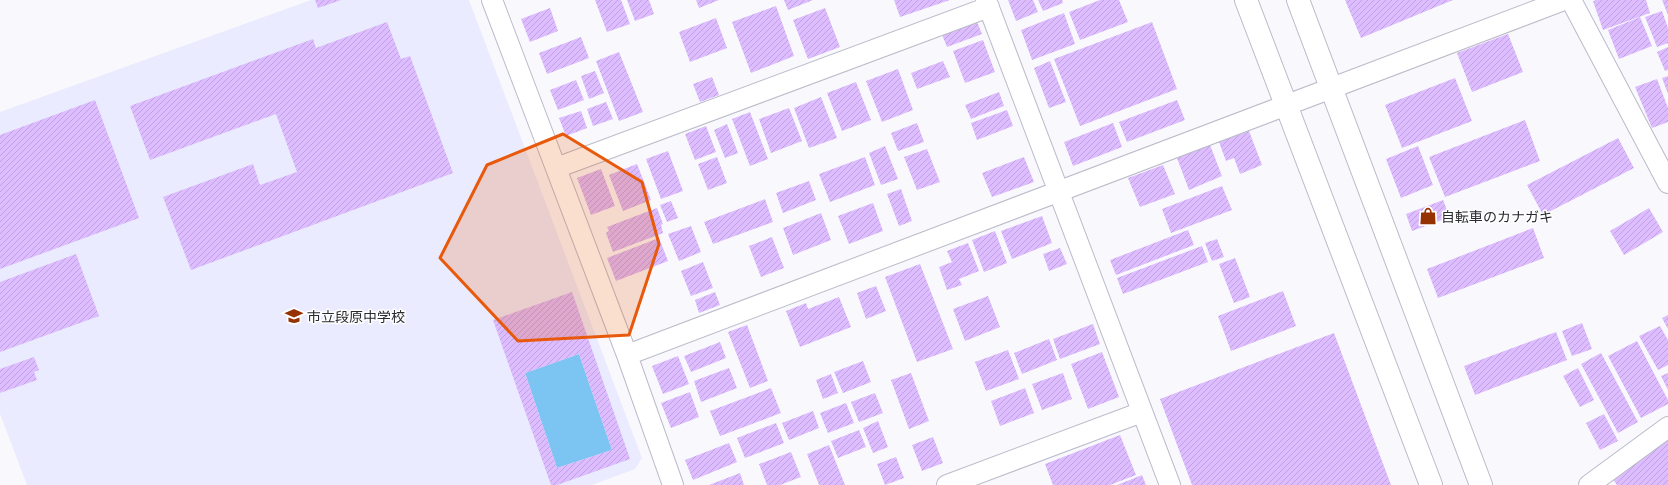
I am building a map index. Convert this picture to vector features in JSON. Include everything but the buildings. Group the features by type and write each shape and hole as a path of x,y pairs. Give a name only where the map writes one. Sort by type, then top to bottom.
{"street":[{"path":"492,0 627,355 673,485"},
{"path":"1246,0 1431,485"},
{"path":"1298,0 1481,485"},
{"path":"627,355 1564,0"},
{"path":"1571,0 1668,183"},
{"path":"556,168 987,4 1170,485"},
{"path":"946,485 1142,412"},
{"path":"1589,485 1668,427"}],"highlighted area":[{"path":"563,134 642,182 659,244 629,335 518,341 440,258 487,165"}],"shaded area":[{"name":"市立段原中学校","path":"311,0 469,0 642,458 635,469 592,485 27,485 0,414 0,112"}],"water":[{"path":"579,354 612,450 557,468 525,373"}],"place":[{"name":"自転車のカナガキ","path":"1428,216"},
{"name":"市立段原中学校","path":"294,316"}]}
